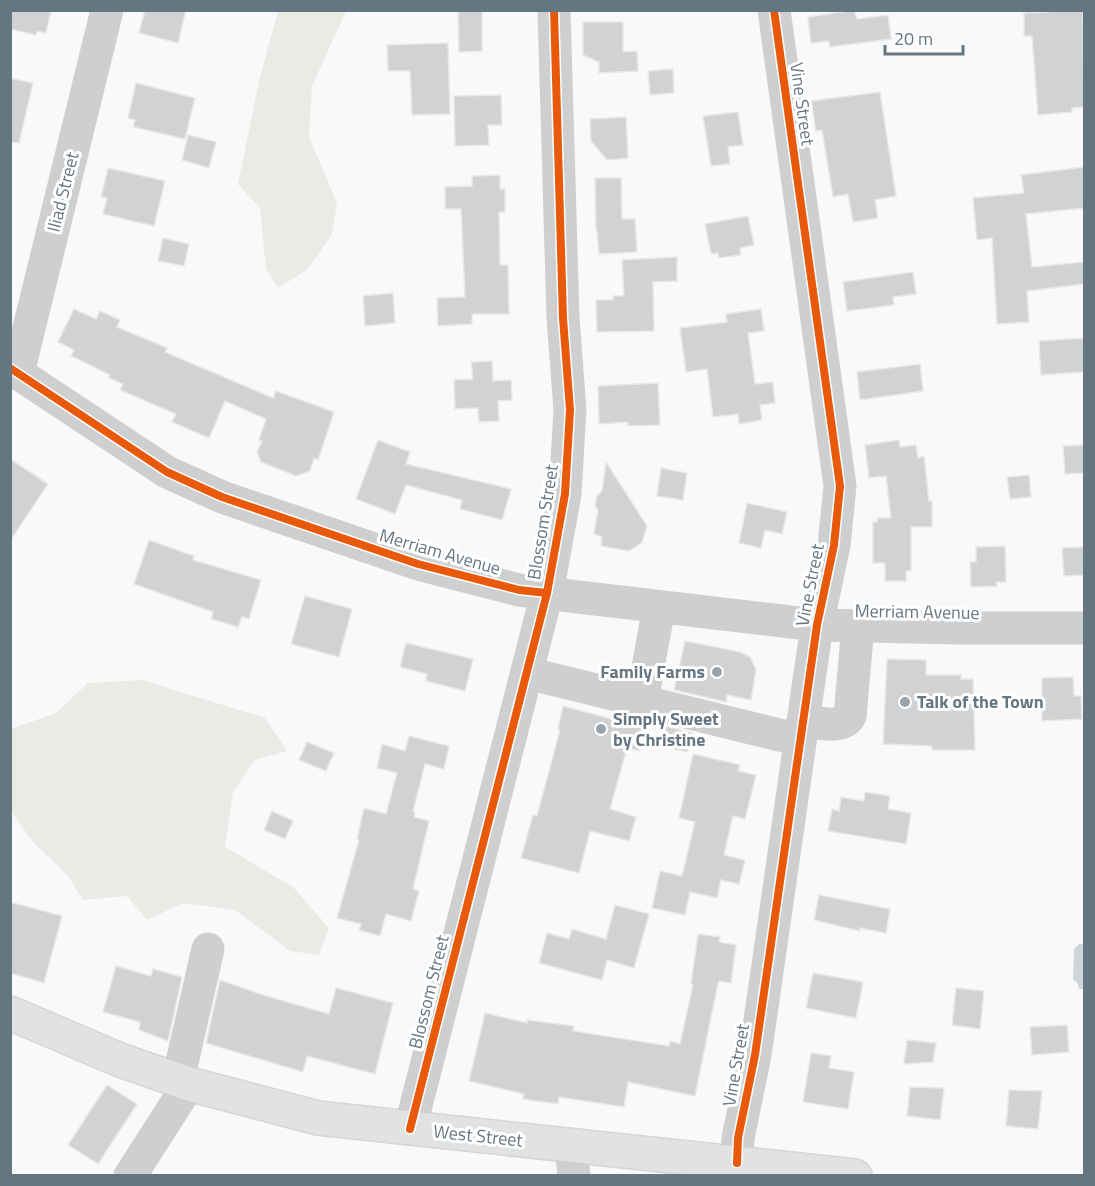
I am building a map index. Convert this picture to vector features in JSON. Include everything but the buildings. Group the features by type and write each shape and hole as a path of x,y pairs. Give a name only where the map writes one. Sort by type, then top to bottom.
{"main road":[{"name":"West Street","path":"10,1013 120,1060 183,1082 318,1118 410,1129 573,1161 737,1163 855,1176"}],"street":[{"name":"Iliad Street","path":"14,371 107,10"},
{"name":"Blossom Street","path":"410,1129 548,593 565,494 570,410 563,318 554,10"},
{"name":"Vine Street","path":"737,1163 738,1138 755,1054 817,625 834,544 840,486 774,10"},
{"name":"Merriam Avenue","path":"14,371 166,472 222,497 418,564 519,590 817,625 1084,628"},
{"path":"642,701 659,607"},
{"path":"527,673 642,701 802,731 839,725 848,720 858,626"},
{"path":"130,1176 183,1082 208,949"}],"shaded area":[{"path":"278,11 346,11 312,86 309,137 337,203 332,234 307,270 278,288 266,269 260,208 238,184 259,81"},
{"path":"142,680 265,718 287,751 255,760 233,792 225,847 293,887 329,928 319,955 290,951 235,910 183,903 147,920 127,896 83,900 68,876 33,842 11,811 11,729 56,713 88,683"},
{"path":"1079,944 1084,944 1084,989 1079,989 1073,979 1074,949"}],"cycle path":[{"path":"410,1129 547,593 565,494 570,410 563,318 554,10"},
{"path":"737,1163 738,1138 755,1055 817,625 834,545 840,486 774,10"},
{"path":"10,368 167,472 222,497 418,564 519,590 547,593"}],"place":[{"name":"Family Farms","path":"717,672"},
{"name":"Talk of the Town","path":"905,702"},
{"name":"Simply Sweet by Christine","path":"601,729"}]}
